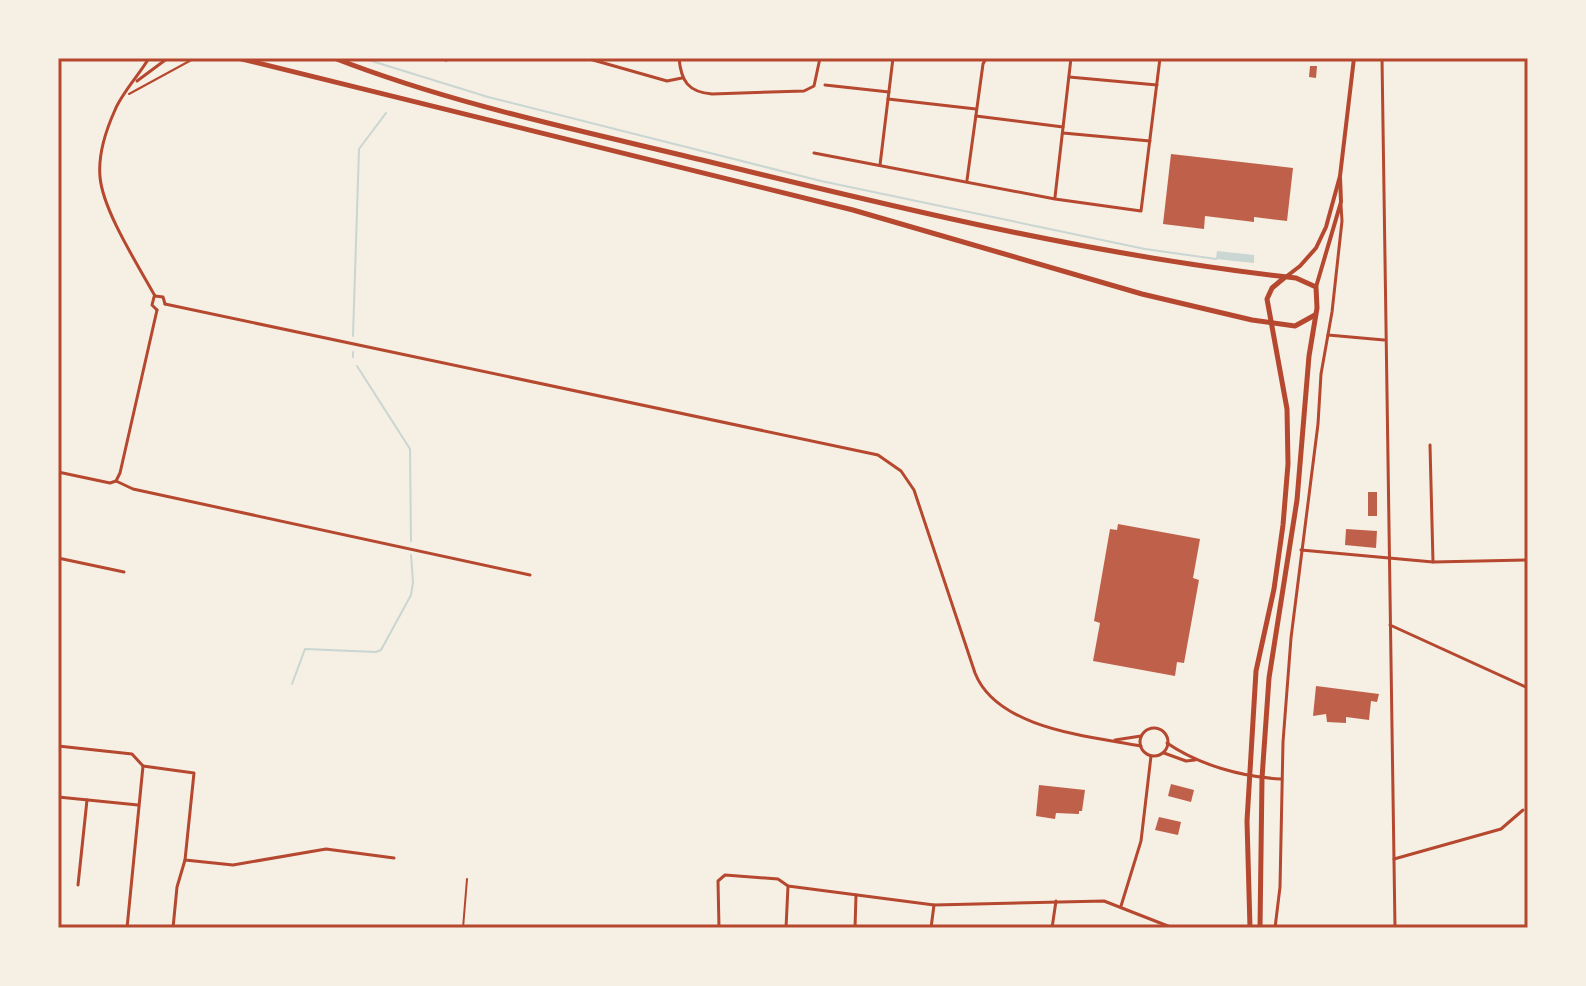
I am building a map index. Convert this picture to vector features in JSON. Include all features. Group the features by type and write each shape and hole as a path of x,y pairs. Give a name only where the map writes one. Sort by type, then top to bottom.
{"main road":[{"path":"238,58 853,210 1128,290 1271,324 1295,326 1316,315"},
{"path":"334,58 421,88 515,114 882,203 1107,250 1302,280 1316,287"},
{"path":"1260,928 1262,778 1269,678 1297,500 1309,356 1316,315 1316,287 1341,202 1340,176 1354,58"},
{"path":"1249,926 1247,821 1256,671 1276,576 1288,464 1287,409 1267,299 1272,288 1300,266 1320,243 1340,176"}],"street":[{"path":"134,84 149,58"},
{"path":"155,296 114,217 101,182 100,167 115,109 123,96 168,58"},
{"path":"439,58 451,58"},
{"path":"586,58 667,81 682,78"},
{"path":"679,58 682,78 688,87 705,94 804,91 814,86 820,58"},
{"path":"880,165 893,58"},
{"path":"967,181 986,58"},
{"path":"1055,199 1071,58"},
{"path":"814,153 1055,199 1141,211 1160,58"},
{"path":"1382,58 1395,928"},
{"path":"1069,77 1157,85"},
{"path":"825,85 889,92"},
{"path":"888,99 976,109"},
{"path":"976,116 1063,127"},
{"path":"1063,133 1150,141"},
{"path":"1275,928 1280,887 1284,715 1318,424 1321,374 1342,221 1341,202"},
{"path":"155,296 163,297 165,304 163,309 157,310"},
{"path":"155,296 151,303 157,310"},
{"path":"165,304 878,455 901,471 914,490 975,673 985,692 1000,706 1019,716 1087,736 1141,746 1151,756"},
{"path":"116,481 157,310"},
{"path":"1328,335 1385,340"},
{"path":"1430,445 1433,562"},
{"path":"58,472 110,483 116,481 133,489 277,522 530,575"},
{"path":"1301,550 1433,562 1528,560"},
{"path":"58,558 124,572"},
{"path":"1390,625 1528,688"},
{"path":"1115,740 1141,736 1148,730 1158,729 1164,733 1167,743 1162,753"},
{"path":"1141,736 1141,746"},
{"path":"1167,743 1199,760 1249,776 1282,779"},
{"path":"58,746 132,754 143,766 194,773 185,860 177,887 173,928"},
{"path":"1151,756 1162,753 1186,761 1199,760"},
{"path":"1121,906 1141,841 1151,756"},
{"path":"127,928 143,766"},
{"path":"58,797 140,805"},
{"path":"78,885 87,800"},
{"path":"1394,859 1501,829 1523,810"},
{"path":"185,860 233,865 326,849 394,858"},
{"path":"719,928 721,896 718,881 725,875 778,879 788,886 934,905 1096,900 1121,906 1172,928"},
{"path":"786,928 788,886"},
{"path":"855,928 856,895"},
{"path":"1052,928 1056,901"},
{"path":"931,928 934,905"}],"lane":[{"path":"463,928 467,879"}],"path":[{"path":"123,96 195,58"}],"shaded area":[{"path":"1217,251 1254,255 1254,263 1216,259"}],"building":[{"path":"1310,66 1317,66 1316,78 1309,77"},
{"path":"1171,154 1293,168 1287,221 1254,217 1254,222 1205,216 1204,229 1163,224"},
{"path":"1368,492 1377,492 1377,516 1368,516"},
{"path":"1118,524 1200,539 1193,578 1199,580 1184,663 1177,662 1175,676 1093,661 1100,623 1094,621 1110,529 1117,530"},
{"path":"1346,529 1377,531 1376,548 1345,545"},
{"path":"1316,686 1379,694 1377,702 1371,701 1369,720 1346,717 1346,723 1327,722 1326,714 1313,716"},
{"path":"1171,784 1194,790 1191,802 1168,796"},
{"path":"1039,785 1085,790 1082,811 1079,814 1056,813 1055,819 1036,816"},
{"path":"1159,817 1181,822 1178,835 1155,830"}],"waterway":[{"path":"362,58 488,97 821,181 1145,249 1216,259"},
{"path":"353,336 359,149 386,113"},
{"path":"353,352 353,357"},
{"path":"357,366 410,449 411,541"},
{"path":"292,684 305,649 381,650 411,595 411,555"}]}
